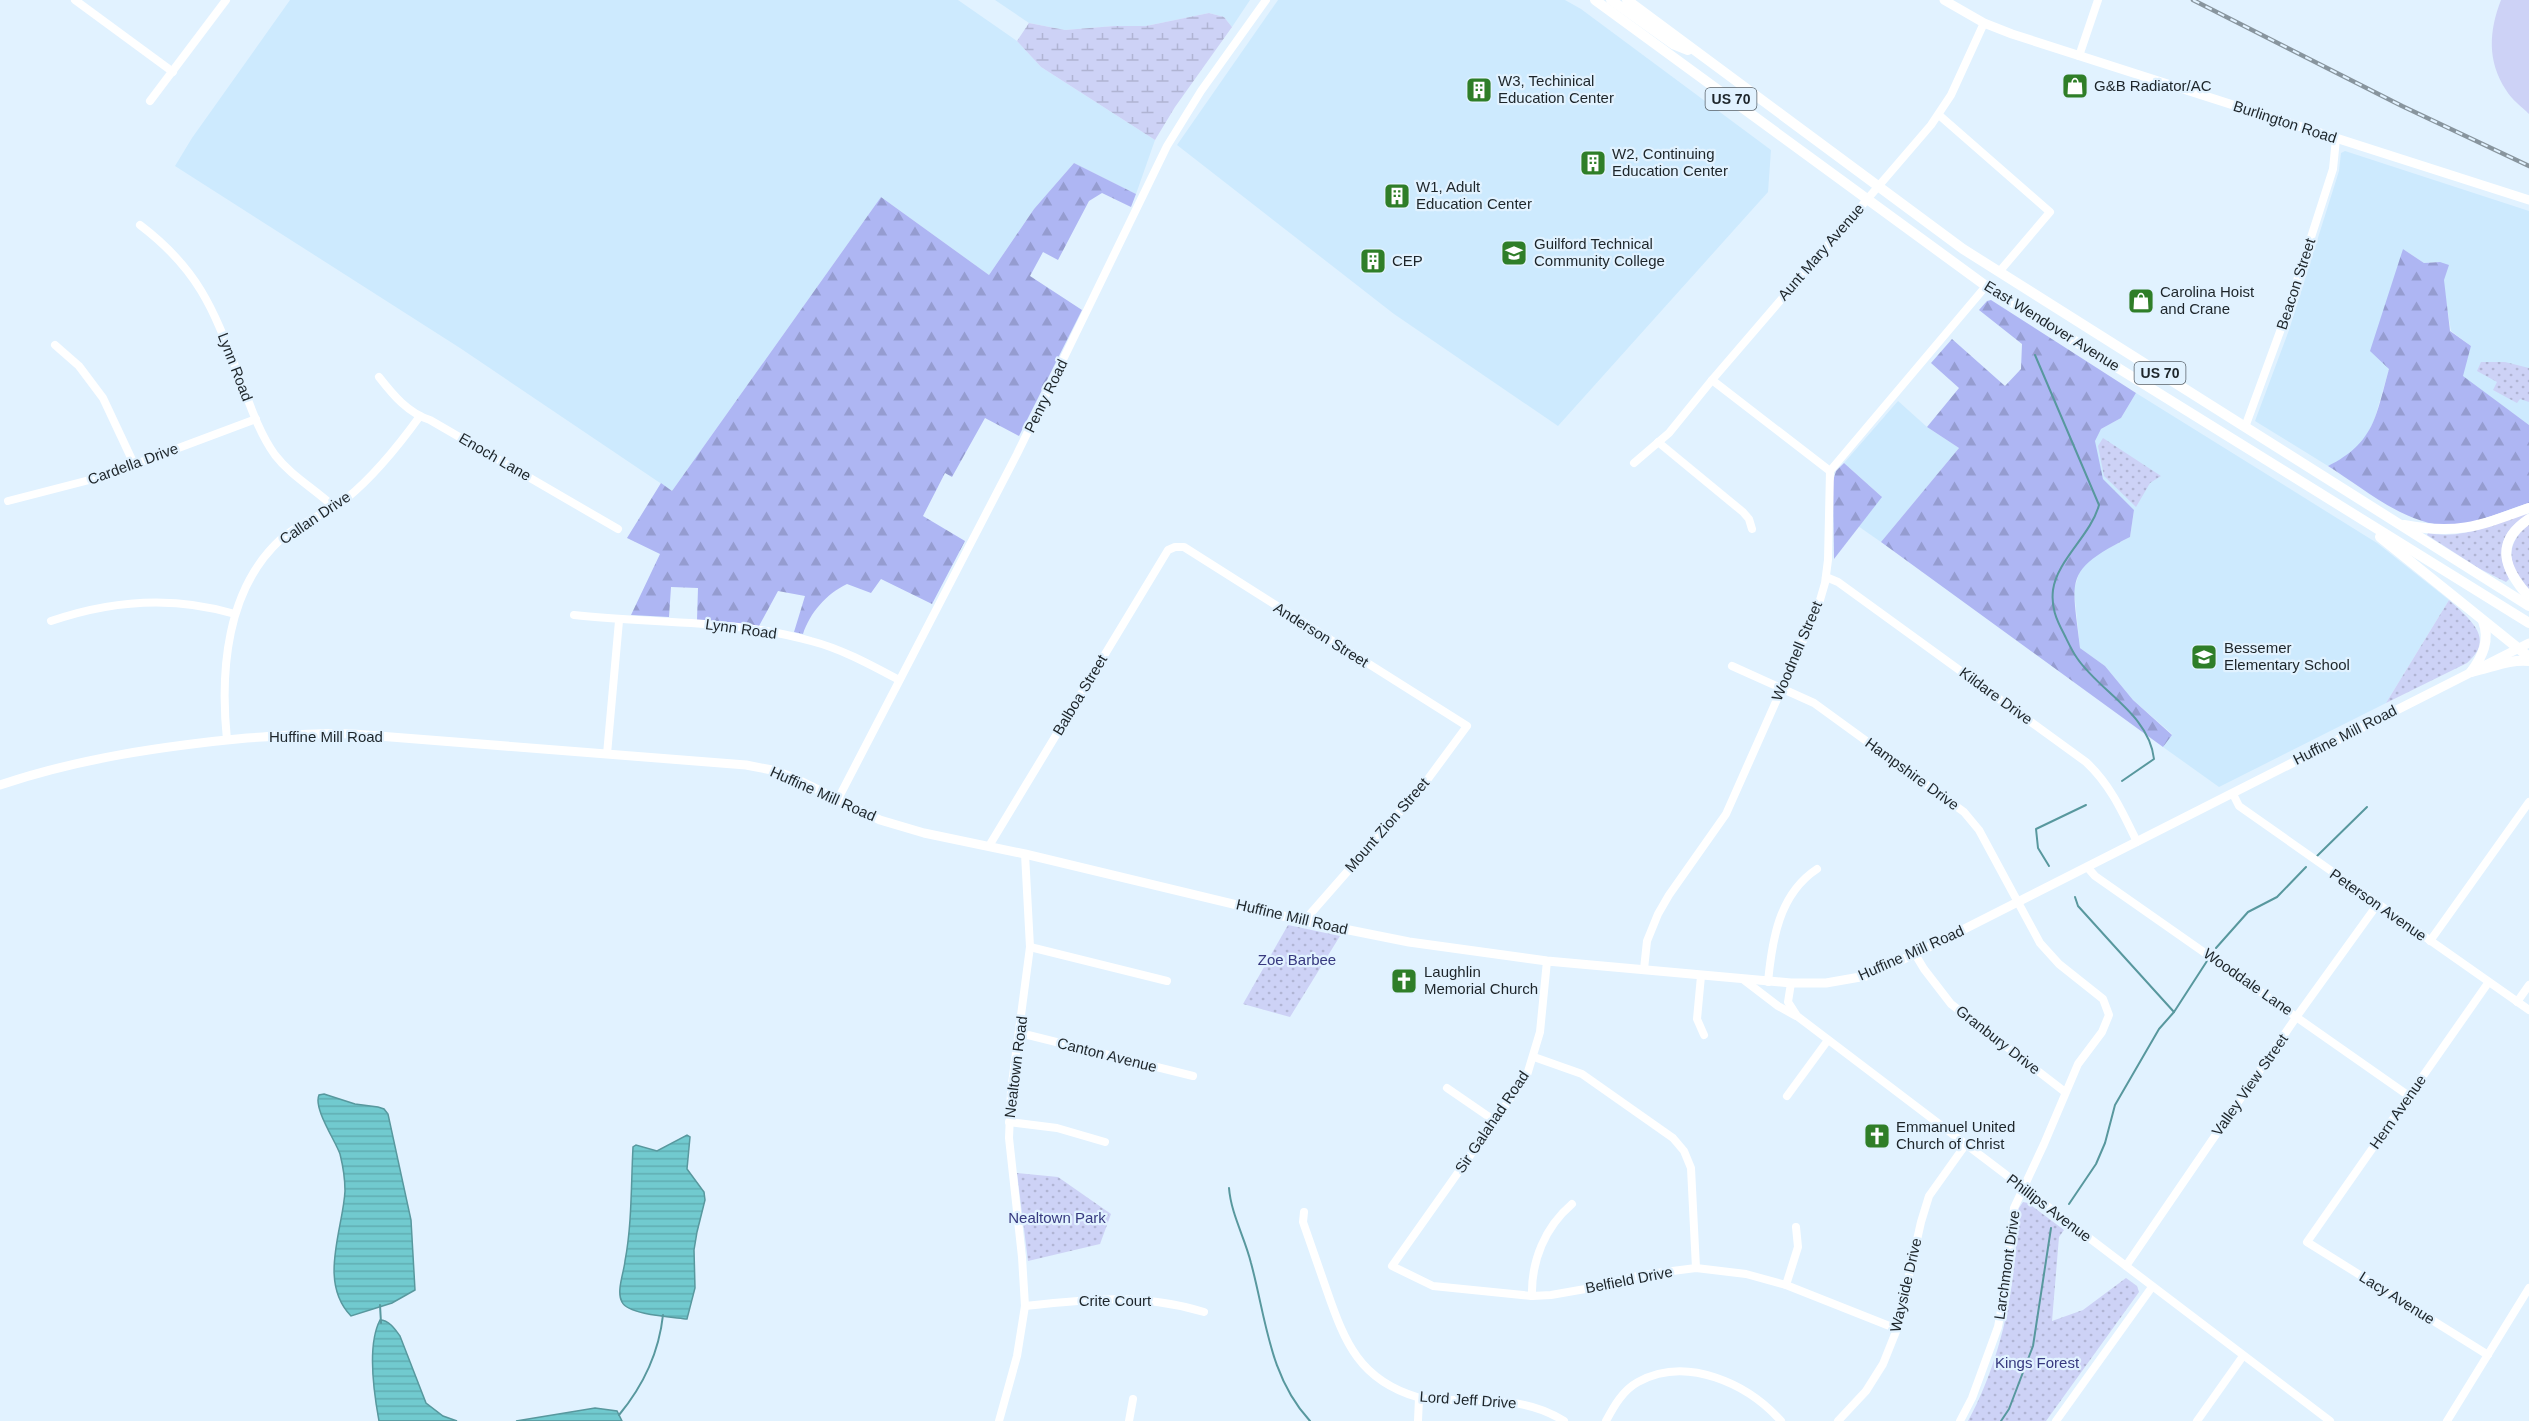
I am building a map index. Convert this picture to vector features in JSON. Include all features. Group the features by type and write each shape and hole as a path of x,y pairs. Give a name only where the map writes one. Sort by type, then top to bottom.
{"highway":[{"name":"East Wendover Avenue","path":"1594,0 1986,286 2529,623"},
{"path":"1611,0 1673,44 1700,54"},
{"name":"East Wendover Avenue","path":"1627,0 1942,234 2529,606"},
{"path":"2340,505 2529,659"},
{"path":"2398,524 2449,531 2469,528 2529,508"},
{"path":"2529,519 2520,525 2508,542 2506,556 2513,579 2529,597"},
{"path":"2471,672 2485,648 2486,630 2483,620"},
{"path":"2471,672 2489,669 2506,662 2529,659"}],"main road":[{"name":"Burlington Road","path":"1944,0 1984,23 2079,56 2529,200"},
{"name":"Huffine Mill Road","path":"0,785 44,770 80,762 227,740 300,734 348,734 746,765 792,777 880,820 924,833 1025,854 1304,921 1409,942 1547,961 1791,984 1826,983 1866,976 1915,954 2529,643"}],"street":[{"path":"75,0 172,72"},
{"path":"150,101 226,0"},
{"name":"Penry Road","path":"838,800 1022,445 1167,146 1201,91 1266,0"},
{"path":"2079,56 2098,0"},
{"name":"Aunt Mary Avenue","path":"1634,463 1678,423 1712,380 1939,115 1951,95 1984,23"},
{"path":"1939,115 2050,212 1999,272"},
{"name":"Beacon Street","path":"2245,427 2285,318 2333,169 2336,139"},
{"name":"Lynn Road","path":"140,225 176,256 199,284 217,321 255,419 280,461 334,507"},
{"path":"1712,380 1830,471 1986,286"},
{"path":"55,345 79,366 103,398 134,464"},
{"name":"Enoch Lane","path":"379,377 399,400 420,416 618,529"},
{"name":"Callan Drive","path":"227,740 226,671 235,614 250,580 275,545 294,530 334,507 367,479 420,416"},
{"name":"Cardella Drive","path":"8,501 51,492 255,419"},
{"path":"1658,442 1743,512 1749,519 1752,530"},
{"name":"Woodnell Street","path":"1644,969 1647,941 1658,914 1726,814 1818,607 1826,578 1830,471"},
{"name":"Anderson Street","path":"1175,547 1184,547 1200,555 1467,726"},
{"name":"Balboa Street","path":"989,846 1168,550 1175,547"},
{"name":"Kildare Drive","path":"1826,578 1838,582 2086,762 2105,782 2137,842"},
{"path":"51,621 98,607 145,601 196,604 235,614"},
{"name":"Lynn Road","path":"574,615 619,621 698,623 811,640 844,652 899,680"},
{"path":"607,754 619,621"},
{"name":"Hampshire Drive","path":"1732,666 1814,703 1964,812 1979,830 2040,943 2059,964 2103,999 2109,1015"},
{"name":"Mount Zion Street","path":"1304,921 1425,783 1467,726"},
{"name":"Peterson Avenue","path":"2233,794 2239,806 2529,1010"},
{"path":"2430,940 2529,802"},
{"name":"Nealtown Road","path":"999,1421 1017,1356 1025,1306 1009,1122 1030,947 1025,854"},
{"name":"Wooddale Lane","path":"2088,868 2095,876 2409,1096"},
{"path":"1768,982 1776,929 1785,903 1804,878 1817,869"},
{"name":"Valley View Street","path":"2126,1266 2297,1016 2377,905"},
{"path":"1030,947 1167,981"},
{"name":"Granbury Drive","path":"1915,954 1923,969 1951,1004 2065,1092"},
{"name":"Sir Galahad Road","path":"1392,1266 1527,1075 1540,1032 1547,961"},
{"path":"1701,976 1696,1019 1704,1035"},
{"name":"Phillips Avenue","path":"1744,980 1778,1006 1797,1016 2330,1421"},
{"name":"Hern Avenue","path":"2307,1242 2488,983"},
{"path":"1791,984 1788,1002 1797,1016"},
{"path":"2517,1002 2529,985"},
{"name":"Larchmont Drive","path":"1960,1421 1972,1398 1998,1327 2006,1289 2014,1208 2078,1064 2102,1032 2109,1015"},
{"name":"Canton Avenue","path":"1020,1033 1193,1076"},
{"path":"1787,1096 1828,1040"},
{"path":"1534,1057 1582,1074 1673,1138 1683,1151 1691,1168 1696,1268"},
{"path":"1447,1088 1495,1121"},
{"path":"1009,1122 1057,1128 1105,1142"},
{"name":"Wayside Drive","path":"1838,1421 1866,1391 1883,1364 1897,1329 1921,1222 1929,1197 1966,1144"},
{"path":"1532,1296 1531,1276 1534,1261 1544,1239 1562,1213 1572,1204"},
{"name":"Lord Jeff Drive","path":"1304,1212 1303,1222 1341,1331 1365,1368 1378,1379 1419,1398 1517,1402 1535,1406 1564,1421"},
{"path":"1786,1285 1798,1246 1796,1227"},
{"name":"Lacy Avenue","path":"2307,1242 2488,1355"},
{"name":"Belfield Drive","path":"1392,1266 1433,1286 1532,1296 1591,1288 1641,1275 1696,1268 1746,1274 1786,1285 1897,1329"},
{"path":"2056,1421 2152,1287"},
{"path":"2447,1421 2529,1288"},
{"name":"Crite Court","path":"1025,1306 1123,1298 1153,1300 1204,1311"},
{"path":"2197,1421 2243,1356"},
{"path":"1606,1421 1617,1402 1638,1382 1654,1376 1689,1372 1732,1383 1754,1396 1781,1421"},
{"path":"1418,1421 1419,1398"},
{"path":"1129,1421 1133,1399"}],"shaded area":[{"path":"290,0 958,0 1017,41 1041,67 1155,140 1136,194 1074,163 1034,209 989,275 881,197 672,491 460,348 175,166 192,138"},
{"path":"995,0 1250,0 1232,27 1224,17 1209,13 1146,26 1065,30 1029,23"},
{"name":"Guilford Technical Community College","path":"1278,0 1565,0 1581,9 1771,150 1768,192 1558,426 1394,314 1177,145"},
{"path":"2345,151 2529,211 2529,425 2462,376 2471,346 2451,331 2440,262 2424,263 2403,249 2389,369 2374,421 2362,443 2348,456 2328,466 2255,421 2289,330 2339,171 2341,153"},
{"path":"2136,393 2377,543 2449,600 2386,703 2219,787 2163,747 2172,734 2133,700 2105,666 2080,648 2074,590 2080,570 2095,555 2130,537 2134,510 2103,479 2094,441 2101,429 2121,418"},
{"path":"1898,401 1927,427 1959,448 1881,542 1858,526 1881,496 1844,463"},
{"path":"324,1094 355,1104 378,1107 384,1109 388,1114 411,1220 415,1290 392,1303 351,1316 341,1302 334,1272 345,1181 340,1154 319,1108 319,1095"},
{"path":"687,1135 690,1137 687,1169 704,1192 705,1200 694,1250 695,1288 687,1319 652,1315 633,1310 622,1302 620,1293 629,1233 633,1147 636,1145 657,1151"},
{"path":"380,1320 389,1323 400,1336 426,1403 443,1416 457,1421 379,1421 373,1356 376,1330"},
{"path":"595,1408 617,1411 622,1421 516,1421"}],"green space":[{"path":"2501,0 2529,0 2529,114 2508,93 2500,79 2493,57 2492,34"},
{"path":"1209,13 1224,17 1232,27 1175,107 1155,140 1041,67 1017,41 1029,23 1065,30 1146,26"},
{"path":"1074,163 1136,194 1131,207 1102,193 1089,201 1058,260 1043,252 1030,276 1082,310 1019,436 985,418 952,477 945,473 923,516 965,541 932,604 881,579 871,593 847,584 839,588 814,612 803,634 794,632 805,596 778,591 759,626 697,620 698,588 671,587 669,617 631,615 660,554 627,538 661,483 672,491 881,197 989,275 1034,209"},
{"path":"2403,249 2424,263 2440,262 2449,265 2444,280 2450,331 2471,346 2463,376 2529,425 2529,503 2459,525 2424,522 2390,506 2328,466 2356,448 2365,437 2376,414 2389,369 2370,351"},
{"path":"1991,300 2136,393 2121,418 2101,429 2095,441 2103,479 2134,510 2130,537 2093,559 2083,569 2077,579 2075,606 2080,648 2105,666 2133,700 2172,735 2163,747 1881,542 1959,448 1927,427 1959,388 1931,363 1952,339 2005,386 2021,369 2022,344 1979,310"},
{"path":"2481,362 2505,362 2529,368 2529,402 2520,399 2517,403 2493,390 2497,382 2477,371"},
{"path":"2103,438 2161,476 2150,483 2136,507 2104,476 2098,446"},
{"path":"1844,463 1882,497 1834,559 1833,481 1836,471"},
{"path":"2526,513 2527,515 2511,528 2503,542 2502,559 2509,579 2506,582 2480,569 2427,535 2428,533 2441,535 2466,533"},
{"path":"2529,524 2529,589 2516,572 2511,556 2515,540"},
{"path":"2449,600 2476,629 2480,645 2476,654 2467,663 2386,703"},
{"name":"Zoe Barbee","path":"1288,925 1340,936 1290,1017 1243,1004"},
{"path":"1297,951 1306,953 1302,969 1293,966"},
{"name":"Nealtown Park","path":"1017,1173 1058,1177 1111,1214 1100,1244 1028,1261"},
{"name":"Kings Forest","path":"2023,1202 2028,1203 2064,1230 2059,1237 2052,1321 2083,1310 2126,1278 2137,1286 2139,1292 2046,1421 1968,1421 1990,1373 2005,1322 2014,1268 2017,1216"}],"waterway":[{"path":"2035,355 2099,505 2089,527 2067,558 2056,579 2053,590 2055,613 2077,658 2098,682 2134,716 2143,729 2154,759 2122,781"},
{"path":"2049,866 2038,848 2036,829 2086,805"},
{"path":"2317,856 2367,807"},
{"path":"2216,948 2248,912 2277,897 2306,867"},
{"path":"2075,897 2078,906 2174,1012"},
{"path":"2069,1204 2096,1164 2105,1143 2115,1105 2159,1029 2174,1012 2207,961"},
{"path":"1229,1188 1232,1207 1248,1254 1277,1366 1296,1404 1310,1421"},
{"path":"2001,1421 2009,1409 2033,1346 2051,1228"},
{"path":"380,1305 381,1323"},
{"path":"619,1415 628,1404 654,1355 663,1315"}],"railway":[{"path":"2193,0 2402,106 2529,166"}],"place":[{"name":"G&B Radiator/AC","path":"2075,86"},
{"name":"W3, Techinical Education Center","path":"1479,90"},
{"name":"W2, Continuing Education Center","path":"1593,163"},
{"name":"W1, Adult Education Center","path":"1397,196"},
{"name":"Guilford Technical Community College","path":"1514,253"},
{"name":"CEP","path":"1373,261"},
{"name":"Carolina Hoist and Crane","path":"2141,301"},
{"name":"Bessemer Elementary School","path":"2204,657"},
{"name":"Laughlin Memorial Church","path":"1404,981"},
{"name":"Emmanuel United Church of Christ","path":"1877,1136"}]}
